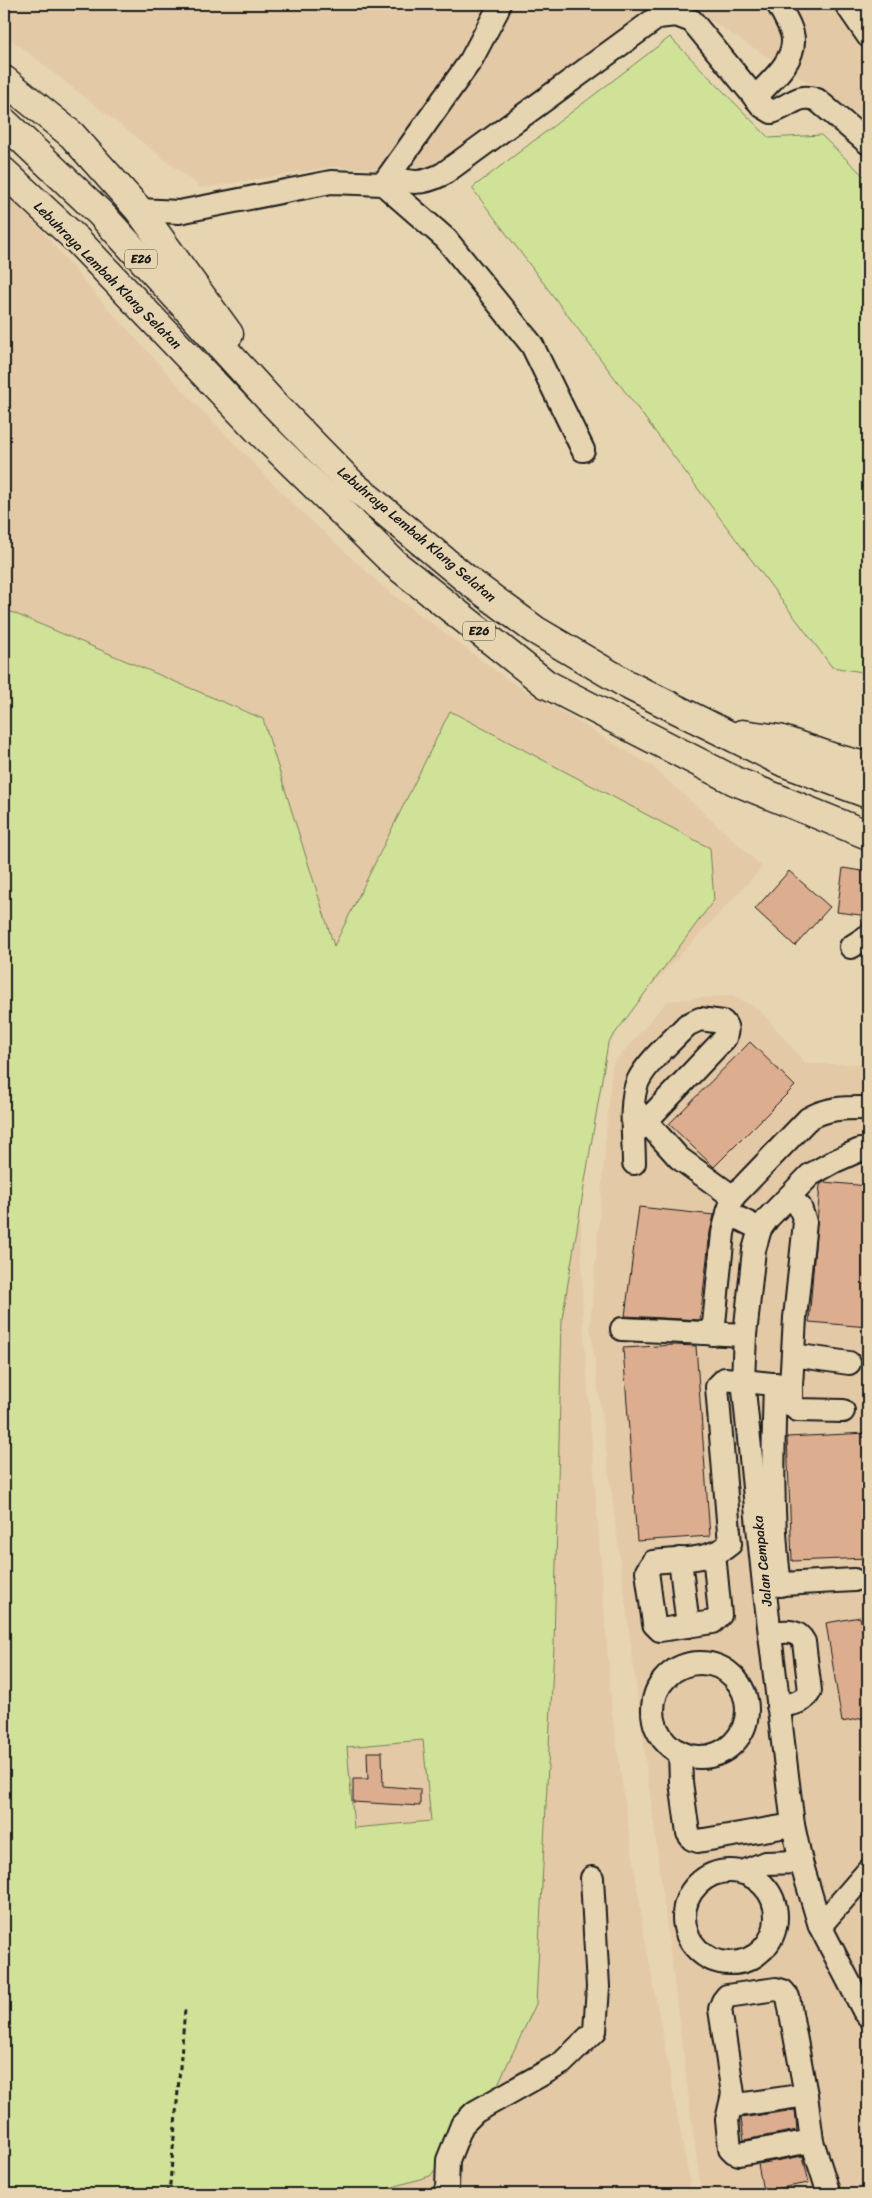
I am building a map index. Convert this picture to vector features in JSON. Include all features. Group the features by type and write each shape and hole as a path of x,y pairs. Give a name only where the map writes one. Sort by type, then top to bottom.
{"main road":[{"path":"4,80 72,135 139,210 219,318 272,402"},
{"name":"Lebuhraya Lembah Klang Selatan","path":"4,122 100,213 272,402 354,485 470,582 535,630 630,686 785,763 868,794"},
{"name":"Lebuhraya Lembah Klang Selatan","path":"4,172 77,240 259,431 394,564 538,678 735,781 864,839"},
{"path":"722,732 779,739 831,758 868,768"}],"street":[{"path":"386,180 471,60 498,8 518,4"},
{"path":"755,98 785,64 792,51 793,38 778,4"},
{"path":"846,4 868,36"},
{"path":"139,210 179,212 331,182 386,180 411,183 427,182 443,174 658,17 676,15 692,21 762,106 772,112 782,109 799,98 808,96 817,100 868,143"},
{"path":"386,180 446,239 532,345 584,450"},
{"path":"164,243 179,212"},
{"path":"714,1334 723,1233 731,1205 808,1119 821,1112 836,1108 868,1108"},
{"path":"634,1163 638,1121 760,1229"},
{"name":"Jalan Cempaka","path":"868,1150 860,1150 810,1175 760,1229 754,1250 745,1336 743,1380 755,1497 772,1585 770,1633 793,1825 801,1862 820,1926 864,2012 868,2016"},
{"path":"790,1196 800,1207 806,1222 793,1355 783,1385 772,1490 774,1540 772,1585 854,1580"},
{"path":"622,1329 745,1336"},
{"path":"793,1355 849,1363"},
{"path":"714,1553 720,1615 713,1622 660,1630 654,1624 647,1570 649,1566 653,1562 714,1553 724,1550 730,1544 717,1386 724,1379 783,1385"},
{"path":"783,1385 797,1410 843,1411"},
{"path":"726,1496 755,1497"},
{"path":"680,1559 688,1626"},
{"path":"770,1633 793,1632 800,1635 804,1642 810,1691 807,1698 800,1702 778,1706"},
{"path":"692,1663 706,1663 720,1667 734,1677 743,1690 747,1706 746,1722 739,1737 727,1749 712,1756 696,1757 680,1752 668,1744 659,1733 654,1719 654,1704 658,1690 666,1678 677,1668 692,1663"},
{"path":"680,1752 681,1782 688,1833 692,1839 698,1841 793,1825"},
{"path":"743,1872 758,1879 769,1890 776,1905 777,1921 773,1937 763,1950 750,1960 734,1964 718,1962 705,1956 694,1946 687,1933 684,1919 685,1904 696,1886 714,1873 728,1870 743,1872 765,1863 801,1862"},
{"path":"820,1926 868,1871"},
{"path":"444,2194 447,2188 448,2160 462,2125 475,2112 562,2063 595,2031 598,1987 592,1878"},
{"path":"812,2141 740,2154 730,2148 727,2120 733,2094 720,2009 722,2001 728,1996 776,1989 783,1991 788,1997 806,2095 812,2141 829,2194"},
{"path":"731,2106 806,2095"}],"path":[{"path":"166,2194 170,2184 185,2009"}],"shaded area":[{"path":"4,4 659,4 423,171 331,167 201,188 4,34"},
{"path":"684,4 868,4 868,120"},
{"path":"4,186 96,295 191,399 294,505 387,590 507,679 652,766 763,867 578,1064 583,1324 612,1712 644,1933 692,2194 4,2194"},
{"path":"733,995 760,1010 806,1064 868,1064 868,2194 701,2194 590,1326 612,1065 667,1001"}],"green space":[{"path":"670,37 769,138 821,135 868,180 868,673 832,667 472,188"},
{"path":"4,609 263,719 334,946 450,711 710,848 714,900 608,1043 562,1319 554,1646 536,2004 496,2088 430,2176 369,2194 4,2194","holes":["423,1740 431,1821 354,1828 347,1747"]}],"building":[{"path":"843,868 868,872 868,916 837,912"},
{"path":"789,871 830,907 795,946 755,909"},
{"path":"750,1042 795,1086 714,1167 669,1124"},
{"path":"824,1182 868,1186 868,1327 809,1322 820,1185"},
{"path":"639,1207 714,1215 710,1232 700,1320 625,1316"},
{"path":"674,1345 696,1346 710,1536 637,1541 623,1348"},
{"path":"867,1433 868,1558 792,1561 787,1437"},
{"path":"860,1617 868,1663 868,1717 842,1722 826,1623"},
{"path":"367,1752 382,1752 383,1786 420,1789 420,1806 353,1802 353,1779 368,1779"},
{"path":"795,2110 797,2130 744,2140 741,2118"},
{"path":"803,2156 809,2183 763,2191 758,2164"}]}
